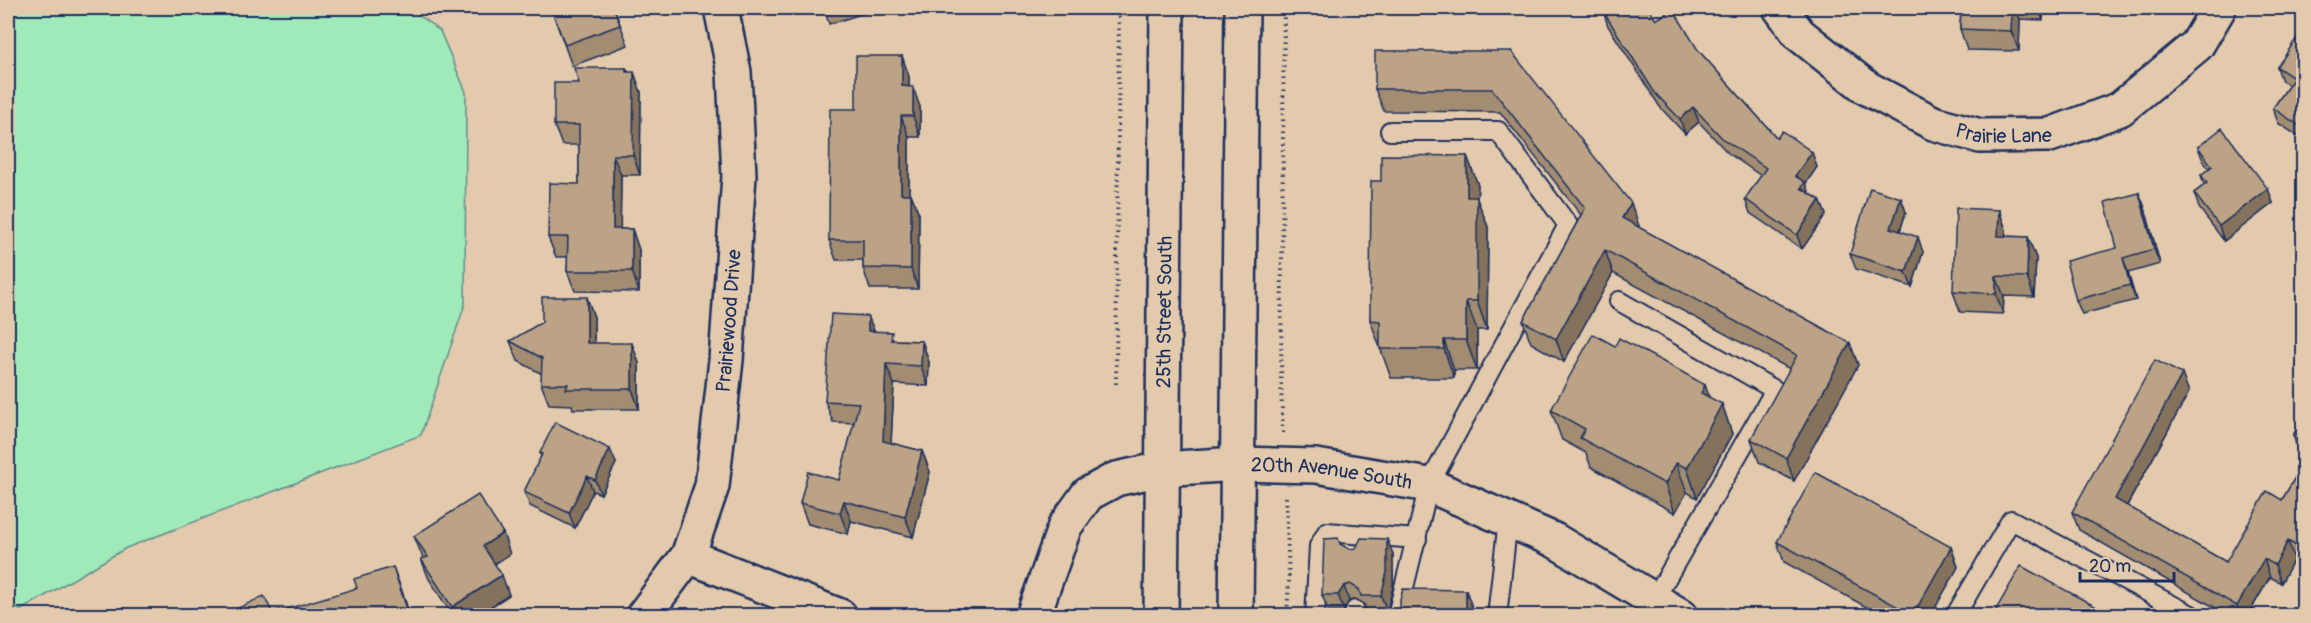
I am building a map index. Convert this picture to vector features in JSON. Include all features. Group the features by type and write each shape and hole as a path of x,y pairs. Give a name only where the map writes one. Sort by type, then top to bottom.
{"street":[{"name":"Prairiewood Drive","path":"643,615 688,556 712,486 726,360 739,176 734,72 721,8"},
{"name":"25th Street South","path":"1161,615 1167,8"},
{"path":"1236,615 1242,8"},
{"name":"Prairie Lane","path":"1780,8 1799,33 1867,88 1933,123 1980,136 2050,135 2120,109 2197,45 2219,8"},
{"name":"20th Avenue South","path":"1033,615 1065,526 1088,494 1116,479 1162,469 1237,464 1316,466 1429,485 1554,540 1667,608"},
{"path":"688,556 840,615"}],"lane":[{"path":"1390,131 1498,131 1568,225 1429,485 1397,615"},
{"path":"1619,301 1775,390 1667,608"},
{"path":"1497,615 1508,520"},
{"path":"1955,615 2011,520 2193,615"},
{"path":"1315,615 1319,546 1327,532 1417,539"},
{"path":"1355,533 1355,553"}],"path":[{"path":"1116,384 1119,8"},
{"path":"1284,8 1281,403 1289,581 1287,615"}],"green space":[{"path":"8,8 409,8 440,31 466,92 465,304 421,435 126,548 11,616 8,615"}],"building":[{"path":"551,8 614,8 620,25 565,45"},
{"path":"1609,8 1648,8 1656,20 1673,9 1698,50 1777,138 1782,131 1812,152 1795,176 1805,182 1801,188 1820,200 1797,235 1745,199 1766,168 1723,139 1693,107 1680,119 1655,93 1603,11"},
{"path":"1961,8 2012,8 2011,31 1960,29"},
{"path":"2299,35 2304,38 2304,129 2273,108 2294,78 2277,67"},
{"path":"1375,51 1511,51 1631,203 1622,218 1850,343 1786,458 1751,439 1797,355 1605,250 1556,339 1523,321 1585,208 1492,89 1375,89"},
{"path":"856,56 902,56 902,86 913,87 913,116 901,116 901,194 911,194 911,269 863,268 863,240 829,240 830,109 856,109"},
{"path":"574,68 626,68 626,72 634,72 633,155 613,155 613,229 632,229 632,271 567,271 568,237 548,237 549,183 579,184 579,125 554,125 554,83 579,83"},
{"path":"2222,128 2268,189 2219,226 2194,193 2207,183 2201,175 2212,166 2198,147"},
{"path":"1381,155 1467,156 1467,197 1477,197 1477,301 1466,301 1466,340 1444,340 1444,349 1380,349 1380,321 1370,320 1371,181 1381,181"},
{"path":"1870,188 1901,198 1891,228 1918,237 1906,272 1850,254"},
{"path":"2139,193 2154,249 2123,258 2130,285 2076,300 2066,261 2117,248 2105,202"},
{"path":"1956,208 1999,210 1998,236 2028,237 2027,277 1996,276 1996,294 1953,291"},
{"path":"542,297 587,297 587,343 632,343 632,389 566,389 568,384 541,384 542,358 510,341 542,322"},
{"path":"831,314 868,316 868,331 892,332 891,340 922,341 921,366 886,364 883,441 922,451 905,517 844,501 840,513 800,503 808,472 839,480 859,403 825,401"},
{"path":"1593,334 1615,346 1619,338 1682,372 1705,385 1701,393 1722,404 1687,468 1676,463 1665,484 1580,438 1585,429 1551,410"},
{"path":"2155,360 2182,374 2115,499 2226,562 2267,491 2282,500 2304,462 2304,537 2298,547 2288,541 2275,565 2264,559 2237,606 2072,512"},
{"path":"2304,419 2304,442 2293,435"},
{"path":"555,422 610,449 595,480 587,476 569,513 524,492"},
{"path":"1815,472 1951,547 1913,615 1777,542"},
{"path":"478,495 503,533 483,546 502,575 452,607 421,559 428,557 414,536"},
{"path":"1338,538 1340,544 1349,549 1356,548 1361,538 1387,539 1387,572 1381,596 1361,596 1359,589 1350,584 1344,586 1338,595 1322,595 1324,539"},
{"path":"2021,566 2111,615 1993,615"},
{"path":"393,567 409,615 239,615 236,609 264,596 272,612 280,611 357,588 354,579"},
{"path":"1403,589 1466,590 1466,615 1400,615"}]}
